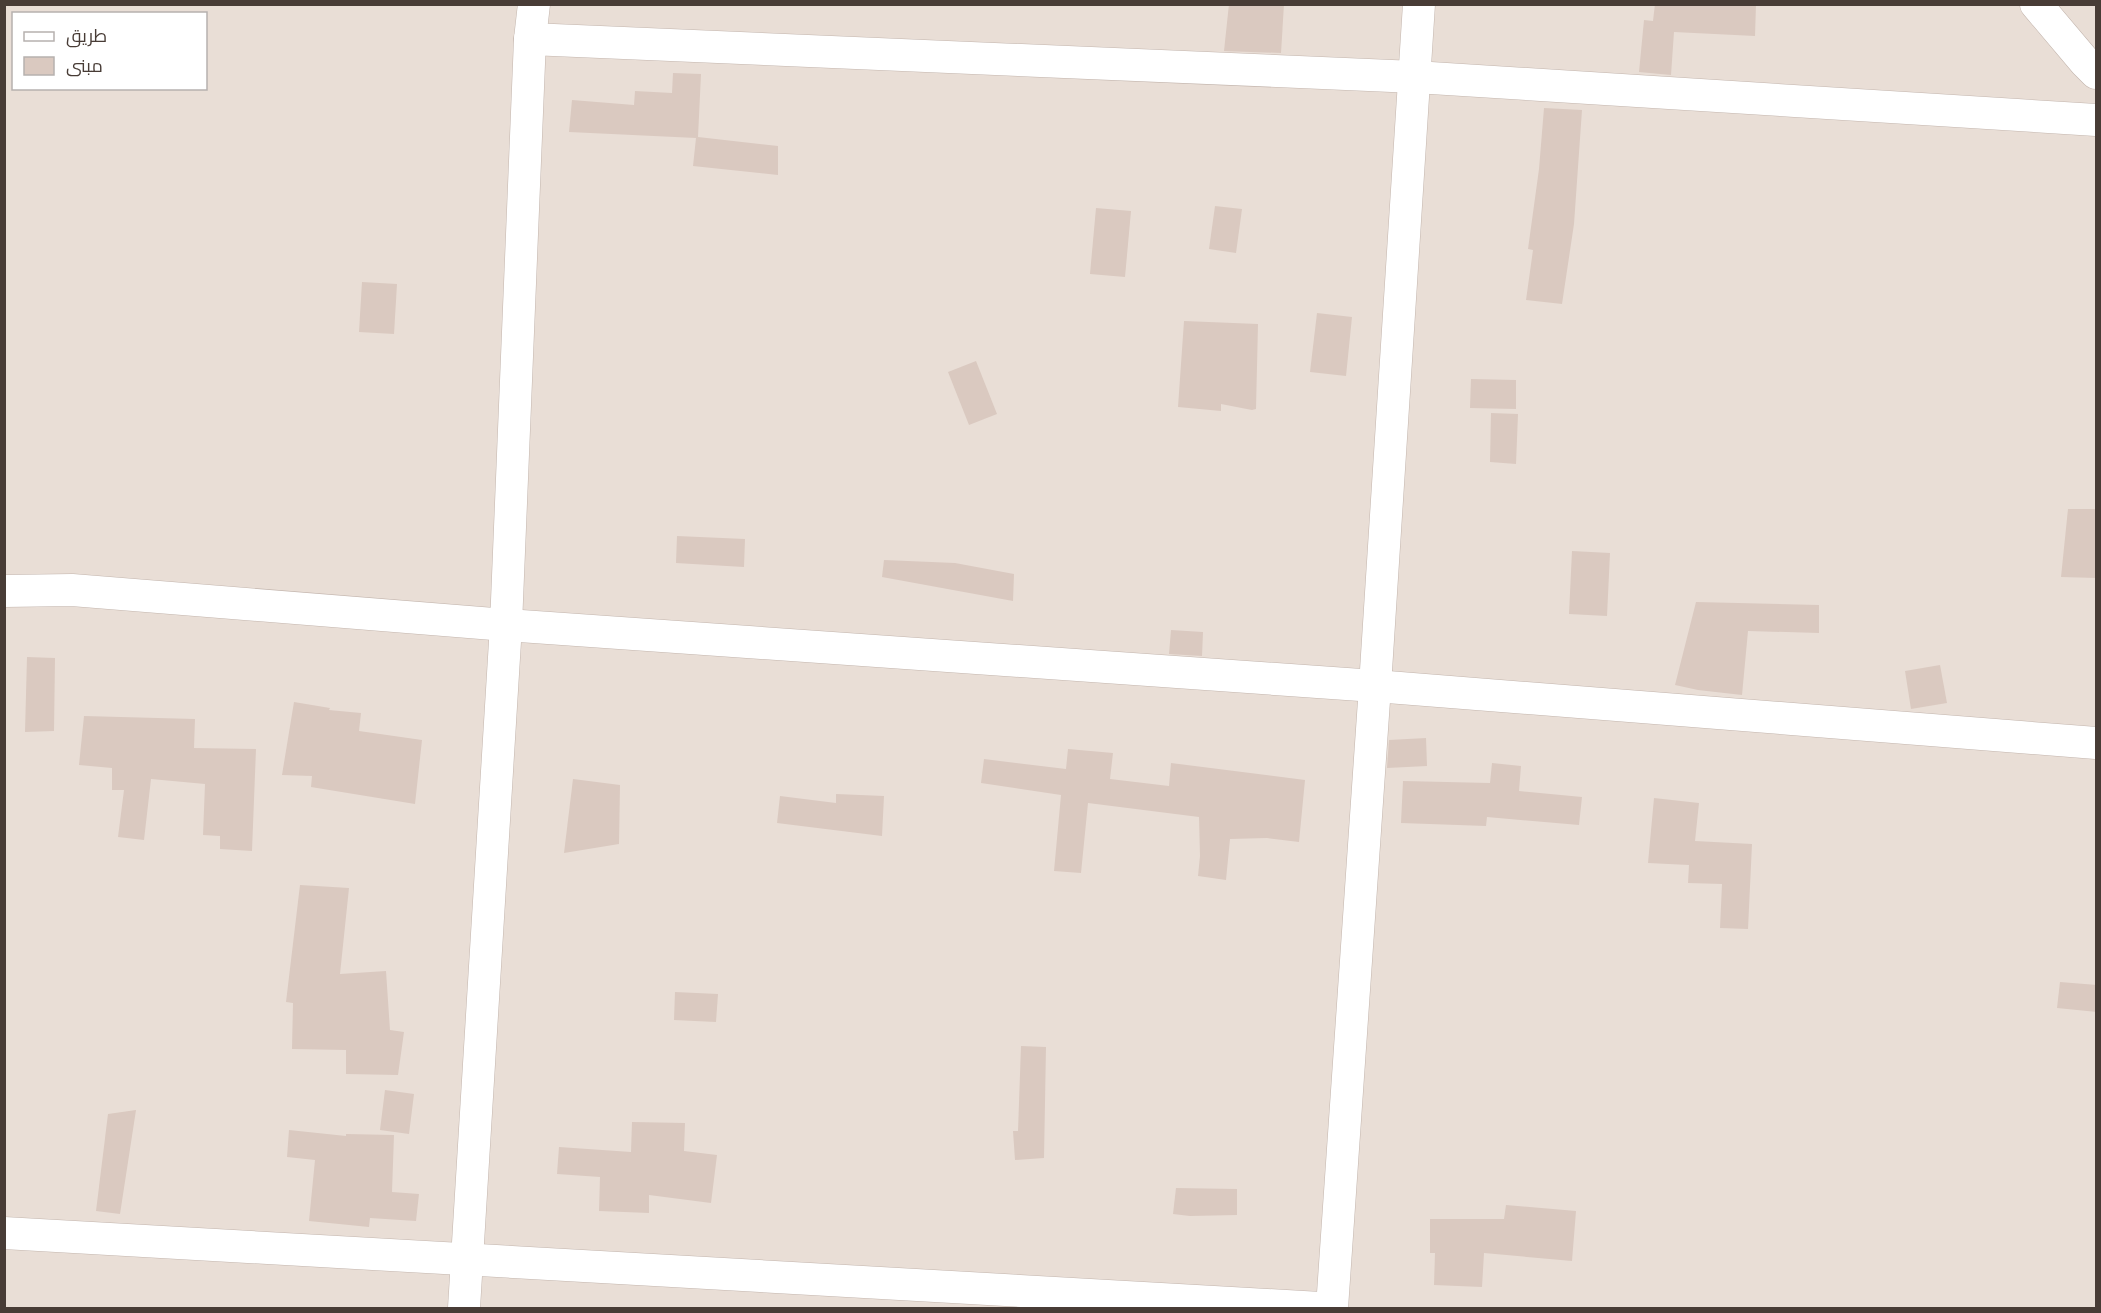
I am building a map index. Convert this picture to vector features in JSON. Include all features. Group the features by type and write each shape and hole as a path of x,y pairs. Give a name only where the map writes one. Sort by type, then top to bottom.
{"street":[{"path":"464,1308 506,625 530,39 534,4"},
{"path":"1332,1308 1376,686 1419,4"},
{"path":"2036,4 2097,73"},
{"path":"530,39 1415,77 2097,120"},
{"path":"4,591 72,590 506,625 1376,686 2097,743"},
{"path":"4,1233 1320,1308"}],"shaded area":[{"path":"5,5 2096,5 2096,1308 5,1308"}],"building":[{"path":"1229,4 1284,4 1281,53 1224,51"},
{"path":"1655,4 1756,4 1755,36 1674,32 1671,75 1639,72 1644,20 1653,21"},
{"path":"673,73 701,74 698,137 778,146 778,175 693,166 696,138 569,132 572,100 634,105 635,91 672,93"},
{"path":"1544,108 1582,110 1574,224 1562,304 1526,300 1533,250 1528,249 1539,169"},
{"path":"1215,206 1242,209 1236,253 1209,249"},
{"path":"1096,208 1131,211 1125,277 1090,274"},
{"path":"362,282 397,284 394,334 359,332"},
{"path":"1317,313 1352,317 1346,376 1310,372"},
{"path":"1184,321 1258,324 1256,409 1221,404 1221,411 1178,407"},
{"path":"976,361 997,414 969,425 948,372"},
{"path":"1471,379 1516,380 1516,409 1470,408"},
{"path":"1491,413 1518,414 1516,464 1490,462"},
{"path":"2068,509 2097,509 2097,578 2061,577"},
{"path":"677,536 745,539 744,567 676,563"},
{"path":"1572,551 1610,553 1607,616 1569,614"},
{"path":"884,560 955,563 1014,574 1013,601 882,577"},
{"path":"1696,602 1819,605 1819,633 1748,631 1742,695 1675,685"},
{"path":"1171,630 1203,632 1202,656 1169,654"},
{"path":"27,657 55,658 54,731 25,732"},
{"path":"1940,665 1947,703 1911,709 1905,671"},
{"path":"294,702 330,708 329,710 361,713 359,731 422,740 415,804 311,787 312,776 282,775"},
{"path":"84,716 195,719 194,748 256,749 252,851 220,849 220,836 203,835 205,784 151,779 144,840 118,837 124,790 112,790 112,768 79,765"},
{"path":"1426,738 1427,766 1387,768 1389,740"},
{"path":"1068,749 1113,753 1110,779 1169,786 1171,763 1305,780 1299,842 1267,838 1230,839 1226,880 1198,876 1199,817 1088,803 1081,873 1054,871 1061,795 981,783 984,759 1066,769"},
{"path":"1492,763 1521,766 1519,791 1582,797 1579,825 1487,817 1486,826 1401,823 1403,781 1490,783"},
{"path":"573,779 620,785 619,844 564,853"},
{"path":"836,794 884,796 882,836 777,823 780,796 836,803"},
{"path":"1654,798 1699,803 1695,841 1752,844 1748,929 1720,928 1722,884 1688,883 1689,865 1648,863"},
{"path":"300,885 349,888 340,974 386,971 390,1030 404,1032 398,1075 346,1074 346,1050 292,1049 293,1003 286,1002"},
{"path":"2060,982 2097,985 2097,1012 2057,1008"},
{"path":"675,992 718,994 716,1022 674,1020"},
{"path":"1021,1046 1046,1047 1044,1158 1015,1160 1013,1131 1018,1131"},
{"path":"385,1090 414,1094 409,1134 380,1130"},
{"path":"136,1110 120,1214 96,1211 108,1114"},
{"path":"632,1122 685,1123 684,1151 717,1155 711,1203 649,1195 649,1213 599,1211 600,1177 557,1174 559,1147 631,1152"},
{"path":"289,1130 346,1136 346,1134 394,1135 392,1192 419,1194 416,1221 370,1218 369,1227 309,1221 315,1160 287,1157"},
{"path":"1176,1188 1237,1189 1237,1215 1173,1214"},
{"path":"1506,1205 1576,1211 1572,1261 1484,1253 1482,1287 1434,1285 1435,1253 1430,1253 1430,1219 1504,1219"}]}
